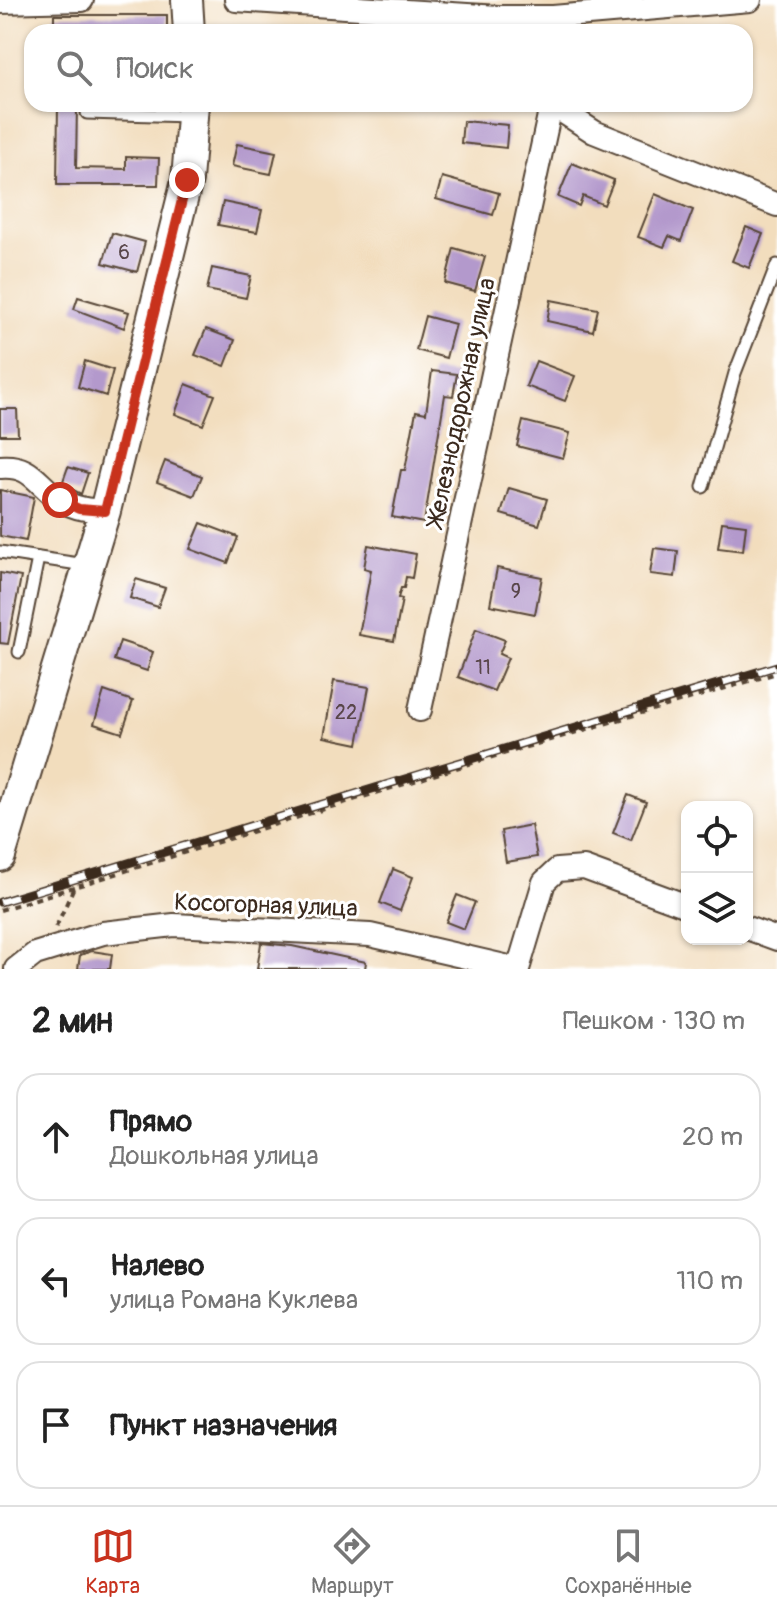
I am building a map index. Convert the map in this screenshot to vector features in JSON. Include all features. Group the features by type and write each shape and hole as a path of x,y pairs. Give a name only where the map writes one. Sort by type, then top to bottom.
{"street":[{"path":"0,2 82,0"},
{"path":"187,0 188,24"},
{"path":"236,0 498,17 553,24 750,0"},
{"path":"0,853 105,511 187,180 193,112"},
{"name":"Железнодорожная улица","path":"420,710 549,112"},
{"path":"562,112 594,132 777,205"},
{"path":"0,467 12,466 33,474 60,500 79,509 105,511"},
{"path":"518,969 544,882 557,870 584,868 681,904"},
{"name":"Косогорная улица","path":"16,969 35,954 103,933 174,925 370,935 518,969"},
{"path":"753,930 777,939"}],"lane":[{"path":"87,113 122,112"},
{"path":"703,487 735,373 777,265"},
{"path":"0,552 90,565"},
{"path":"19,652 38,558"}],"path":[{"path":"0,910 469,764 777,673"},
{"path":"35,954 52,936 74,887"}],"building":[{"path":"54,15 167,15 167,24 54,24"},
{"path":"58,112 77,112 76,168 126,169 126,157 159,158 158,185 57,185"},
{"path":"463,121 508,125 506,148 461,143"},
{"path":"237,144 276,152 271,174 232,166"},
{"path":"572,163 614,180 604,205 583,196 579,206 558,197"},
{"path":"442,177 499,193 493,215 436,199"},
{"path":"655,194 693,210 681,241 669,236 664,247 638,237"},
{"path":"223,202 262,210 257,232 218,225"},
{"path":"746,227 763,234 749,268 732,261"},
{"path":"112,233 145,242 137,272 103,263"},
{"path":"454,248 485,257 475,291 445,283"},
{"path":"212,268 251,276 246,298 207,290"},
{"path":"78,297 129,312 124,328 74,309"},
{"path":"551,300 598,309 593,331 547,321"},
{"path":"425,316 455,324 446,358 416,350"},
{"path":"206,329 235,340 225,366 195,355"},
{"path":"85,361 113,370 106,396 78,387"},
{"path":"536,361 575,376 565,401 526,386"},
{"path":"432,371 457,374 453,396 445,395 424,523 392,517 416,411 426,413"},
{"path":"186,384 215,395 203,425 175,414"},
{"path":"0,409 17,409 18,435 0,435"},
{"path":"523,421 570,433 563,458 517,446"},
{"path":"165,461 202,476 194,496 157,482"},
{"path":"68,467 88,473 81,494 62,484"},
{"path":"509,488 547,499 539,525 501,514"},
{"path":"0,490 34,497 26,541 0,536"},
{"path":"722,522 746,525 743,551 718,548"},
{"path":"201,523 238,537 228,563 190,549"},
{"path":"368,545 416,554 412,578 406,577 398,598 402,599 394,641 359,635 371,570 364,568"},
{"path":"654,548 678,551 675,577 650,574"},
{"path":"497,568 542,577 535,614 490,605"},
{"path":"0,573 21,577 8,644 0,643"},
{"path":"136,579 165,588 158,607 130,598"},
{"path":"476,629 505,640 499,654 508,658 494,691 458,677"},
{"path":"120,641 153,652 147,671 114,660"},
{"path":"334,681 369,687 358,744 324,737"},
{"path":"104,691 133,701 122,733 94,724"},
{"path":"628,795 646,802 631,840 613,833"},
{"path":"531,825 537,857 506,862 501,831"},
{"path":"393,869 413,877 400,911 380,903"},
{"path":"457,895 475,902 464,929 446,922"},
{"path":"261,943 292,946 366,962 365,969 257,969"},
{"path":"92,951 112,954 110,969 78,969 80,955"}],"railway":[{"path":"0,902 777,666"}],"route":[{"path":"60,500 79,509 105,511 187,180"}]}
